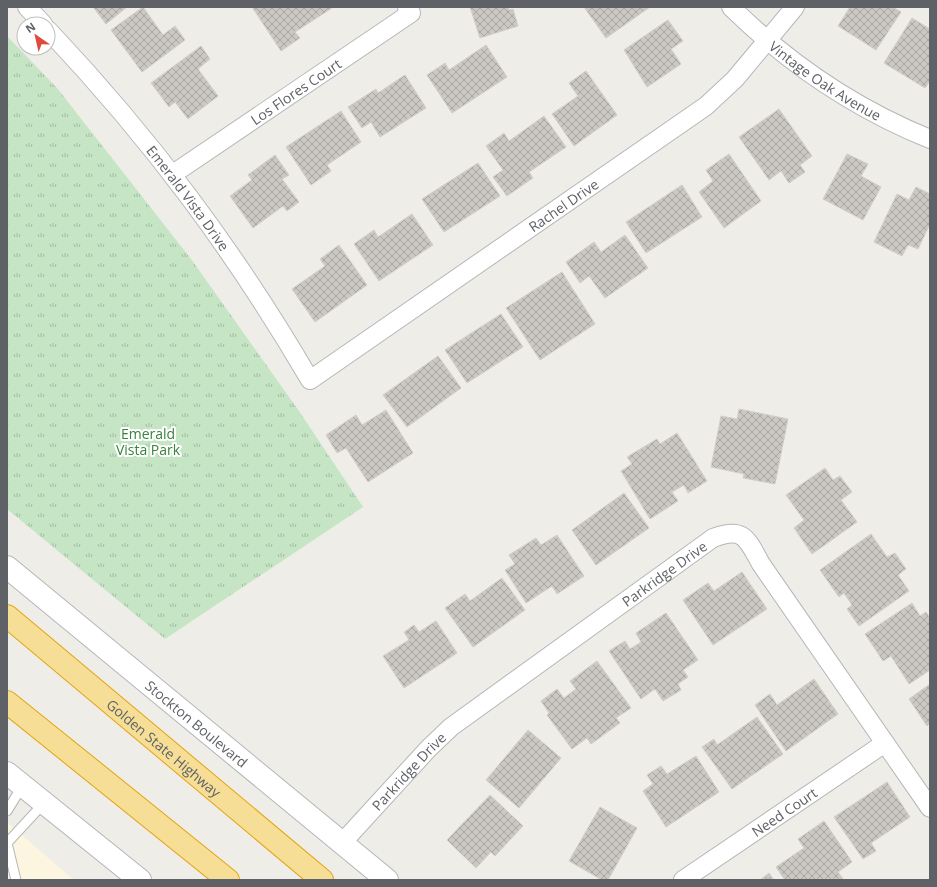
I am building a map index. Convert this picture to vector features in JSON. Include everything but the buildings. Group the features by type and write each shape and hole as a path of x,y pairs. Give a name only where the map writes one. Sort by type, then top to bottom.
{"highway":[{"name":"Golden State Highway","path":"7,616 322,880"},
{"path":"7,702 228,880"}],"street":[{"path":"27,7 35,16"},
{"name":"Los Flores Court","path":"173,174 411,13 407,7"},
{"name":"Vintage Oak Avenue","path":"731,7 768,41 804,69 861,106 930,139"},
{"name":"Rachel Drive","path":"310,380 706,106 735,79 795,7"},
{"name":"Emerald Vista Drive","path":"56,39 93,78 173,174 245,274 310,380"},
{"name":"Parkridge Drive","path":"342,843 428,749 451,727 713,538 727,533 739,534 748,540 761,564 930,808"},
{"name":"Stockton Boulevard","path":"7,567 387,880"},
{"name":"Need Court","path":"683,880 885,743"},
{"path":"15,779 140,880"}],"lane":[{"path":"7,811 15,779"},
{"path":"16,880 9,863 7,843 44,803"}],"shaded area":[{"path":"7,822 74,880 7,880"}],"green space":[{"name":"Emerald Vista Park","path":"7,36 16,45 16,56 26,56 57,88 191,259 299,411 363,507 165,639 7,509"}]}
